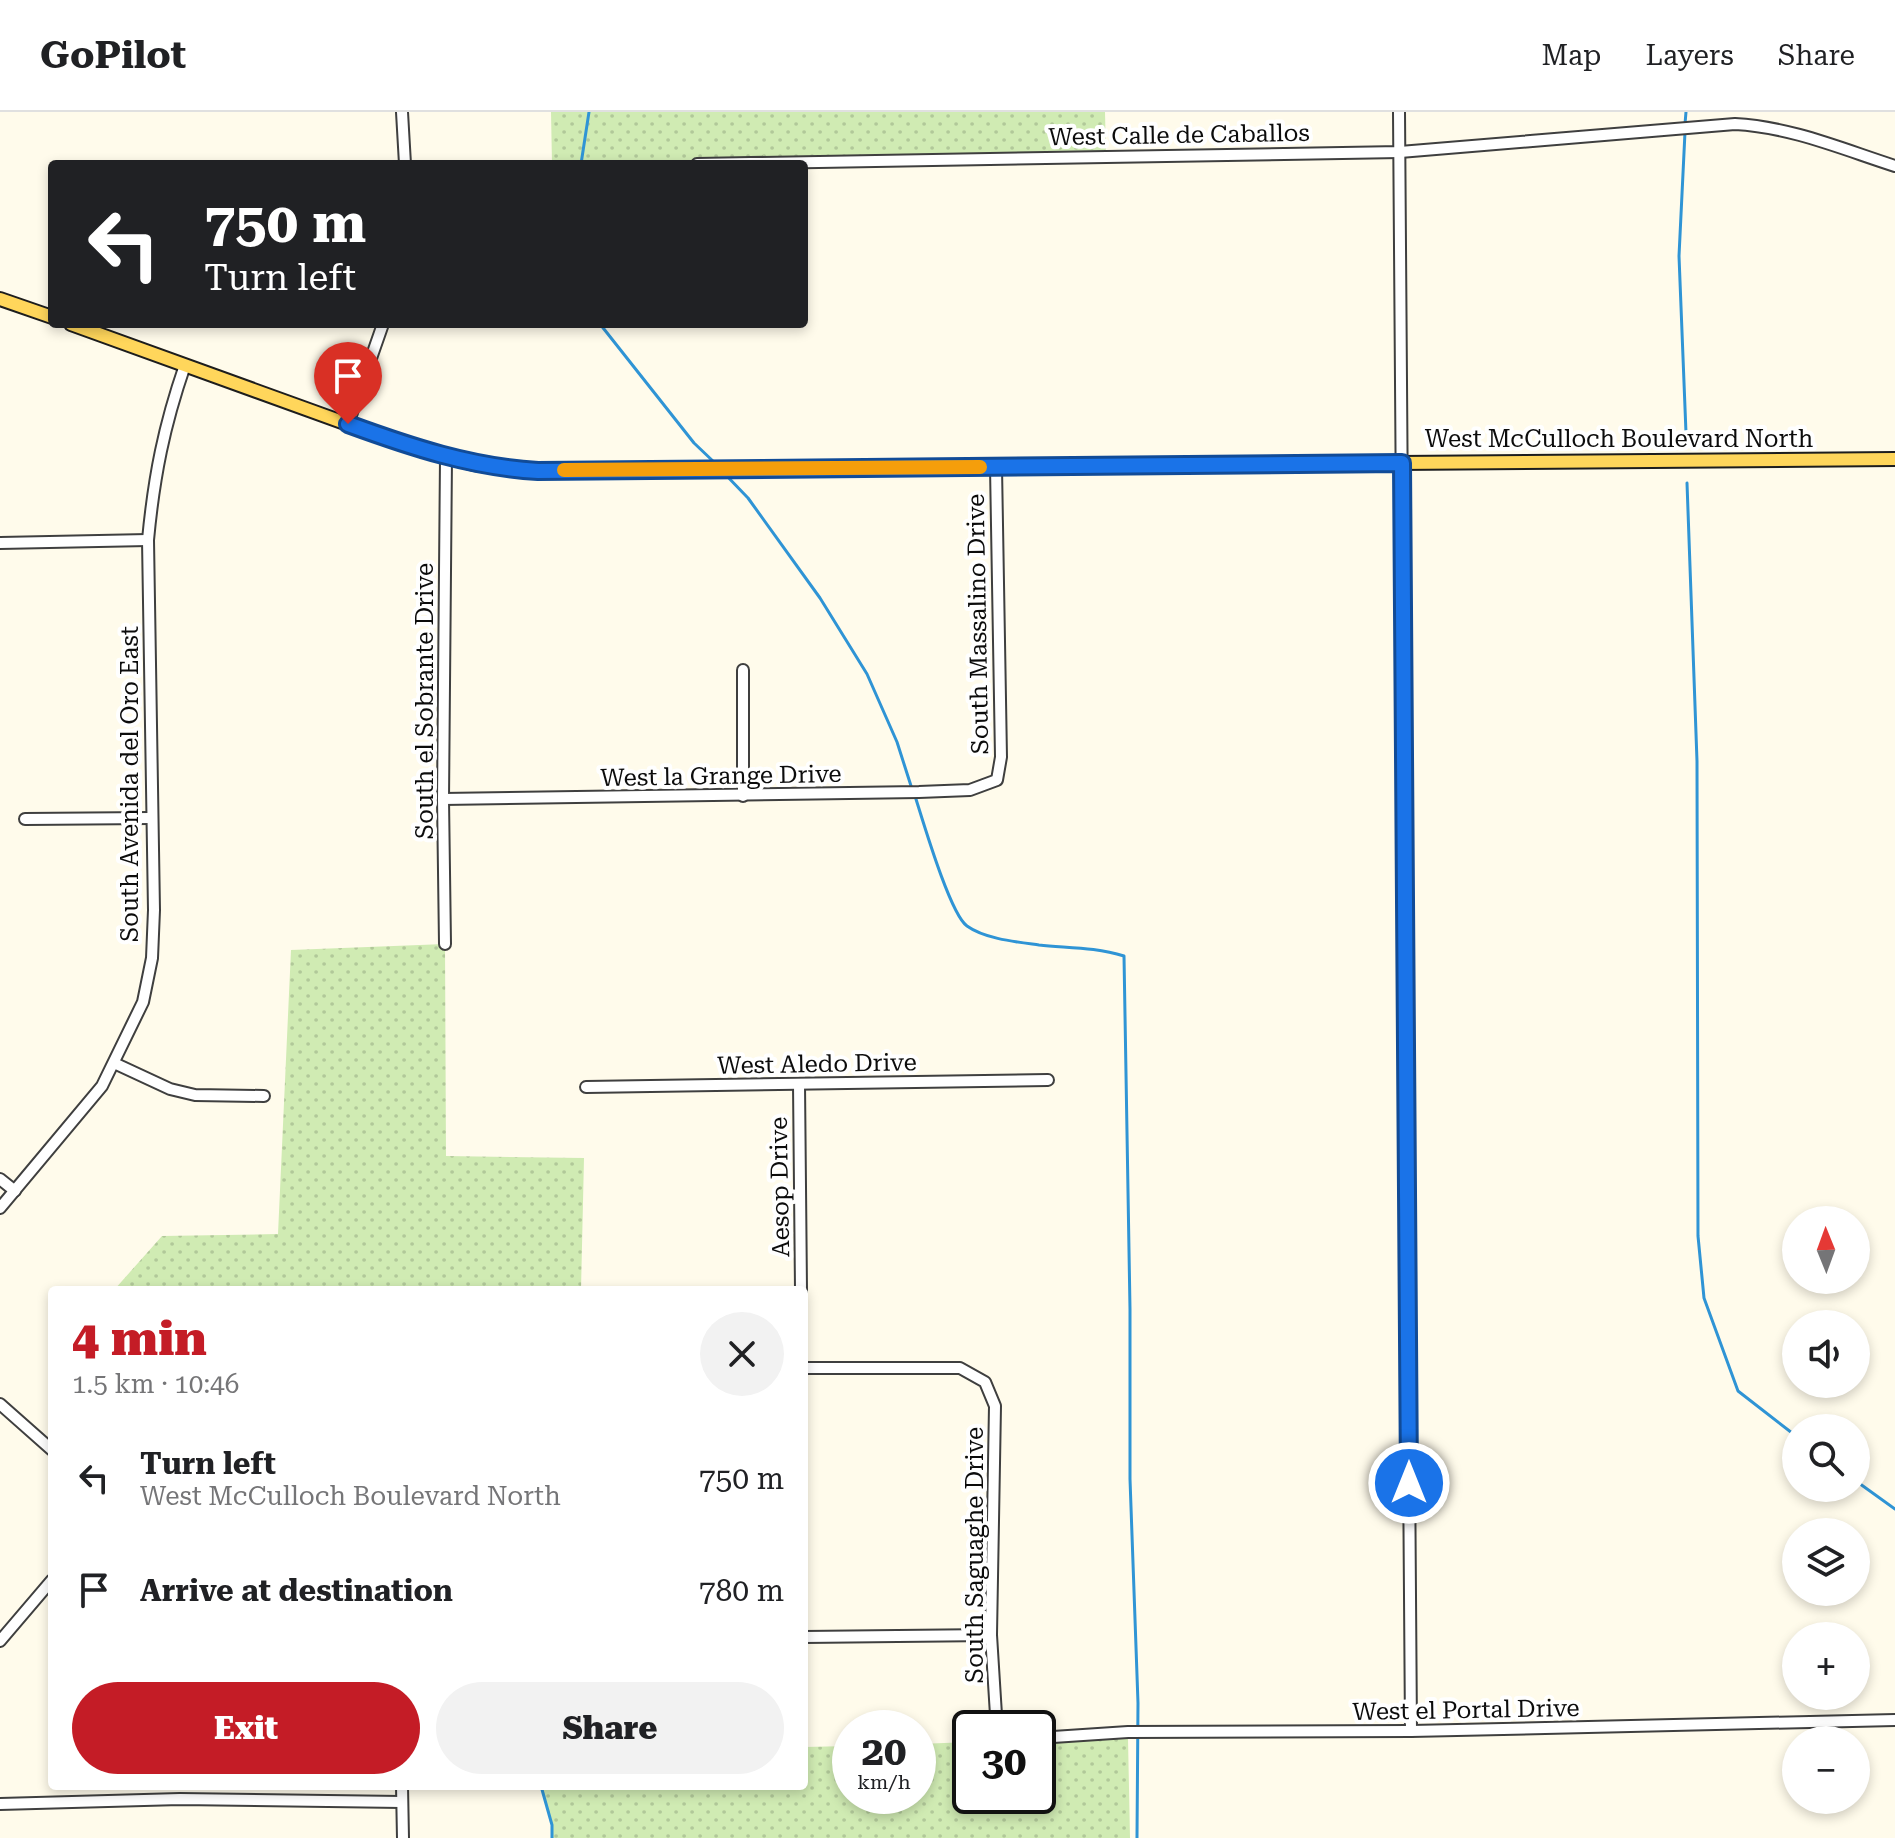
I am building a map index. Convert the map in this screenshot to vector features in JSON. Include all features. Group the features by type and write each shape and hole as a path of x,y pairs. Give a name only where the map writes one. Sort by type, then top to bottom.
{"main road":[{"path":"0,299 48,316"},
{"name":"West McCulloch Boulevard North","path":"82,328 446,458 538,471 1895,459"}],"street":[{"path":"402,112 405,160"},
{"path":"1399,112 1411,1731"},
{"name":"West Calle de Caballos","path":"808,162 1400,152 1735,124 1790,132 1895,166"},
{"path":"348,424 382,328"},
{"name":"South Avenida del Oro East","path":"0,1208 102,1086 143,1002 152,958 154,910 148,540 158,457 185,365"},
{"name":"South el Sobrante Drive","path":"445,944 446,458"},
{"name":"South Massalino Drive","path":"996,467 1001,757 997,780"},
{"path":"0,543 148,540"},
{"path":"743,670 743,796"},
{"name":"West la Grange Drive","path":"443,799 970,790 997,780"},
{"path":"25,819 151,818"},
{"path":"114,1063 170,1089 195,1095 264,1096"},
{"name":"West Aledo Drive","path":"586,1087 1048,1080"},
{"name":"Aesop Drive","path":"799,1084 801,1286"},
{"path":"0,1179 15,1191"},
{"name":"South Saguaghe Drive","path":"808,1368 960,1368 985,1382 995,1406 991,1635 996,1710"},
{"path":"0,1404 48,1446"},
{"path":"0,1641 48,1585"},
{"path":"808,1637 991,1635"},
{"name":"West el Portal Drive","path":"1056,1737 1128,1732 1411,1731 1895,1720"},
{"path":"402,1790 403,1838"},
{"path":"0,1804 180,1799 402,1802"}],"green space":[{"path":"551,112 1105,112 1106,156 808,162 552,160"},
{"path":"445,944 446,1156 584,1158 581,1286 118,1286 162,1236 278,1234 291,950"},
{"path":"1128,1738 1130,1838 552,1838 552,1825 542,1790 808,1790 808,1747 832,1746 832,1814 936,1814 936,1743 952,1743 952,1814 1056,1814 1056,1742"}],"waterway":[{"path":"582,160 589,112"},
{"path":"1685,124 1686,112"},
{"path":"1685,132 1679,256 1686,433"},
{"path":"603,328 694,443 715,463"},
{"path":"723,472 748,498 820,598 867,674 897,742 912,789"},
{"path":"1687,483 1697,761 1698,1236 1704,1298 1738,1391 1782,1425"},
{"path":"915,796 945,886 967,926 1002,939 1092,949 1124,956 1130,1479 1138,1703 1137,1838"},
{"path":"1870,1491 1895,1509"},
{"path":"542,1790 552,1825 552,1838"}],"slow traffic":[{"path":"564,470 980,467"}],"route":[{"path":"348,424 446,458 538,471 1402,463 1409,1483"}]}
